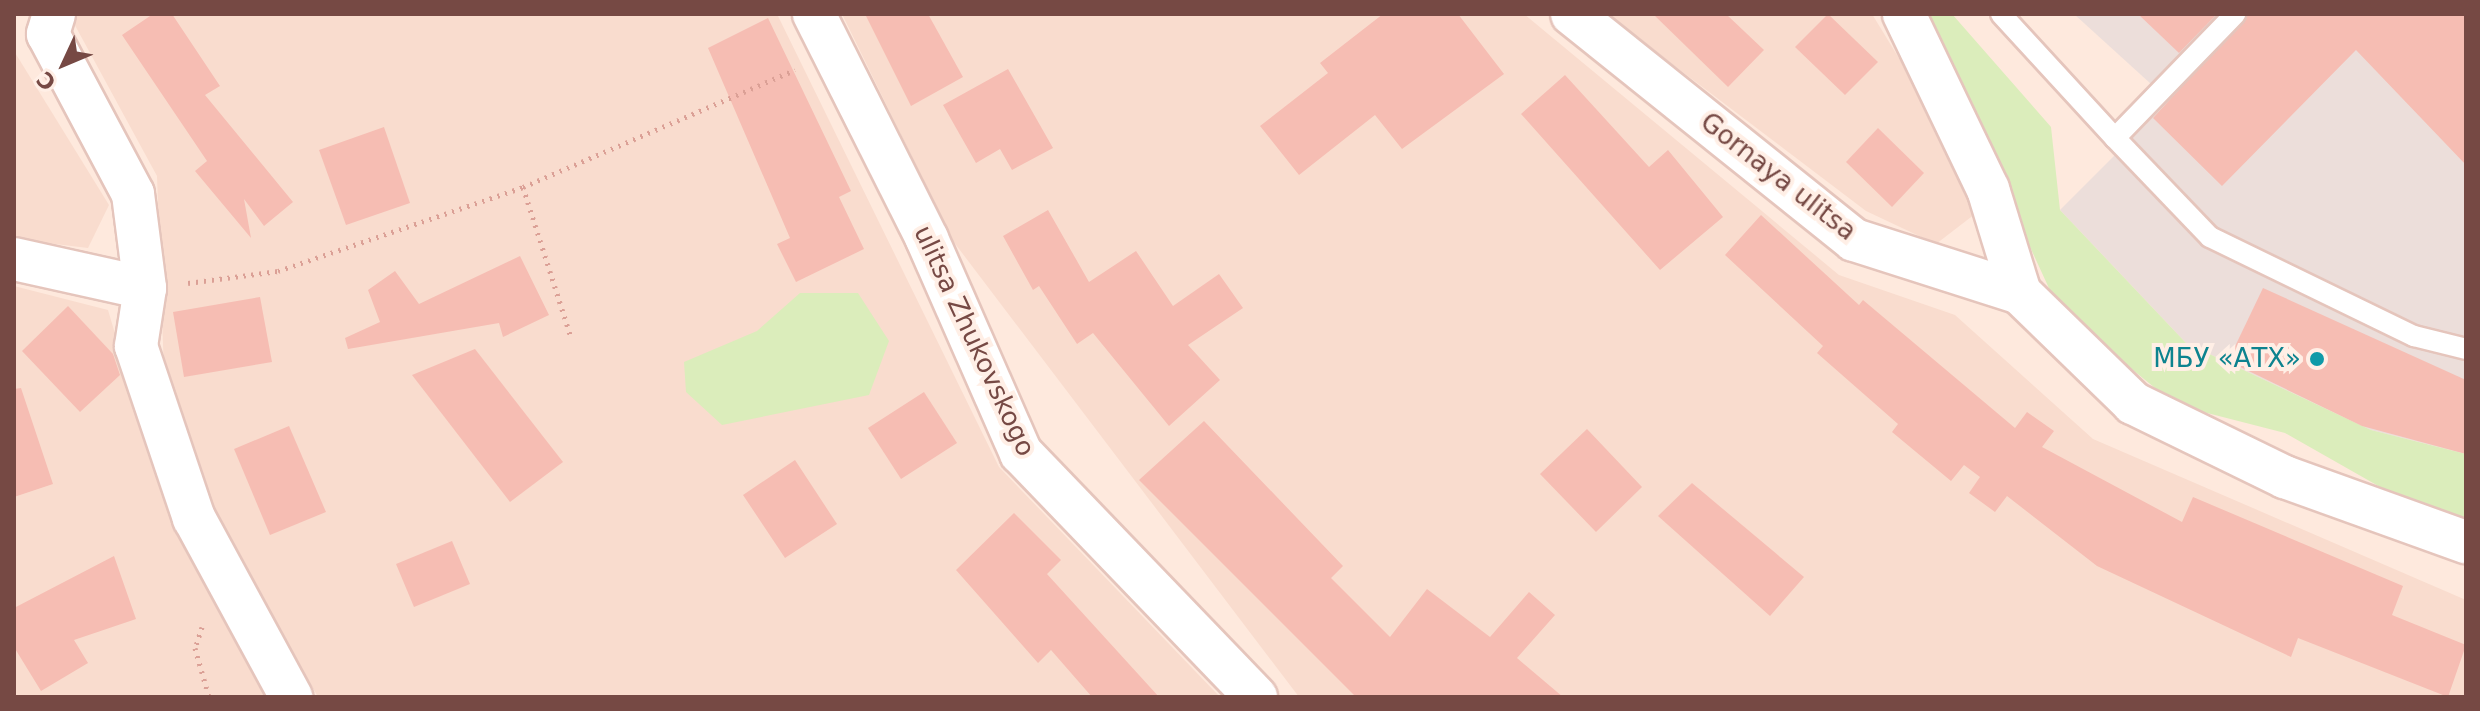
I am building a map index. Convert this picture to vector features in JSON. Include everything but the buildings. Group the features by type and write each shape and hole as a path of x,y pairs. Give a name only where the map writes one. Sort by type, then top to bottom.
{"street":[{"path":"54,14 48,34 133,194 145,288 136,346 194,518 291,697"},
{"name":"ulitsa Zhukovskogo","path":"814,14 835,51 1021,453 1256,697"},
{"name":"Gornaya ulitsa","path":"1572,14 1854,240 2020,293 2133,403 2285,477 2466,542"},
{"path":"1904,14 1988,189 2020,293"},
{"path":"14,259 145,288"}],"lane":[{"path":"2001,14 2210,237 2414,336 2466,349"},
{"path":"2115,138 2235,14"}],"path":[{"path":"145,288 278,271 523,187 696,118 835,51"},
{"path":"523,187 571,337"}],"shaded area":[{"path":"76,14 777,14 999,467 1220,697 318,697 217,521 164,372 157,176 71,18"},
{"path":"842,14 1524,14 1839,275 1955,315 2093,439 2466,600 2466,697 1299,697 953,241"},
{"path":"1606,14 1872,14 1988,204 1936,244 1866,211"},
{"path":"2074,14 2219,14 2151,84"},
{"path":"2256,14 2466,14 2466,454 2371,430 2186,343 2060,210"},
{"path":"14,51 109,205 88,248 14,239"},
{"path":"14,286 108,310 170,519 265,697 14,697"}],"green space":[{"path":"1923,14 1952,14 2051,127 2060,210 2186,343 2371,430 2466,454 2466,519 2410,504 2285,433 2176,405 2059,310"},
{"path":"800,293 858,293 889,341 869,395 722,425 686,392 684,362 757,331"}],"place":[{"name":"МБУ «АТХ»","path":"2317,359"}]}
